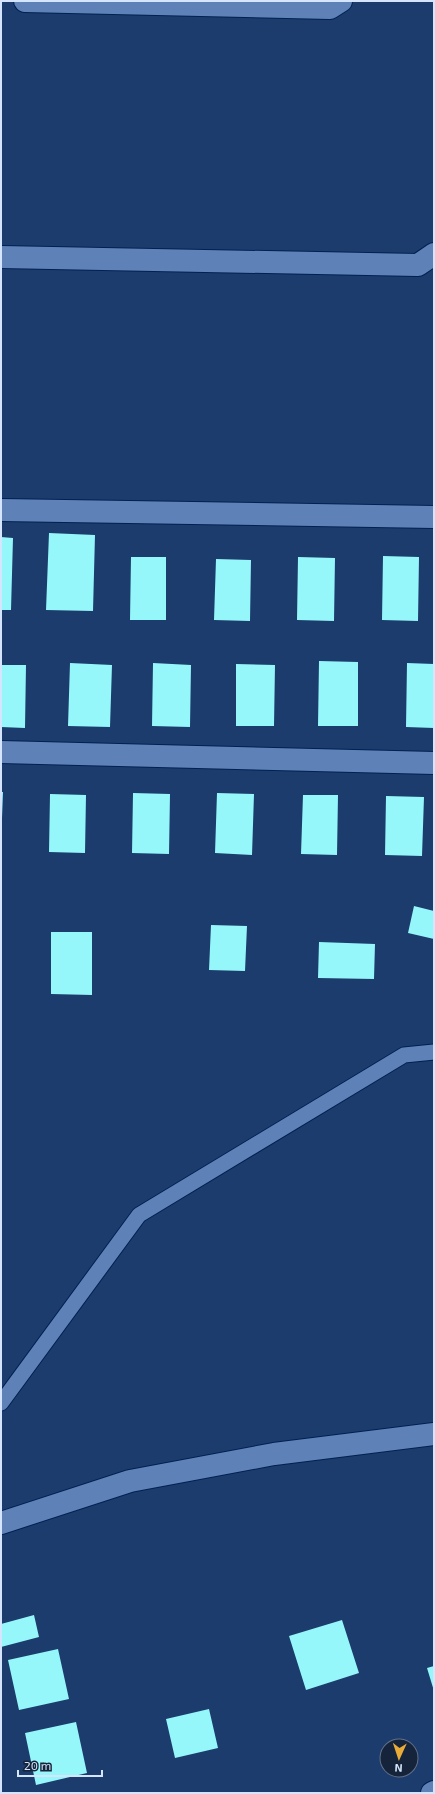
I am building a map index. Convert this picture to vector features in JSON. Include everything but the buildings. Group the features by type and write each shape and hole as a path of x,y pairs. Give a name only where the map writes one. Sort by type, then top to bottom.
{"street":[{"path":"25,1 330,8 341,1"},
{"path":"1,257 418,265 434,254"},
{"path":"1,510 434,517"},
{"path":"1,752 434,763"},
{"path":"1,1523 130,1481 274,1454 434,1434"}],"lane":[{"path":"1,1403 139,1216 404,1055 434,1052"}]}
